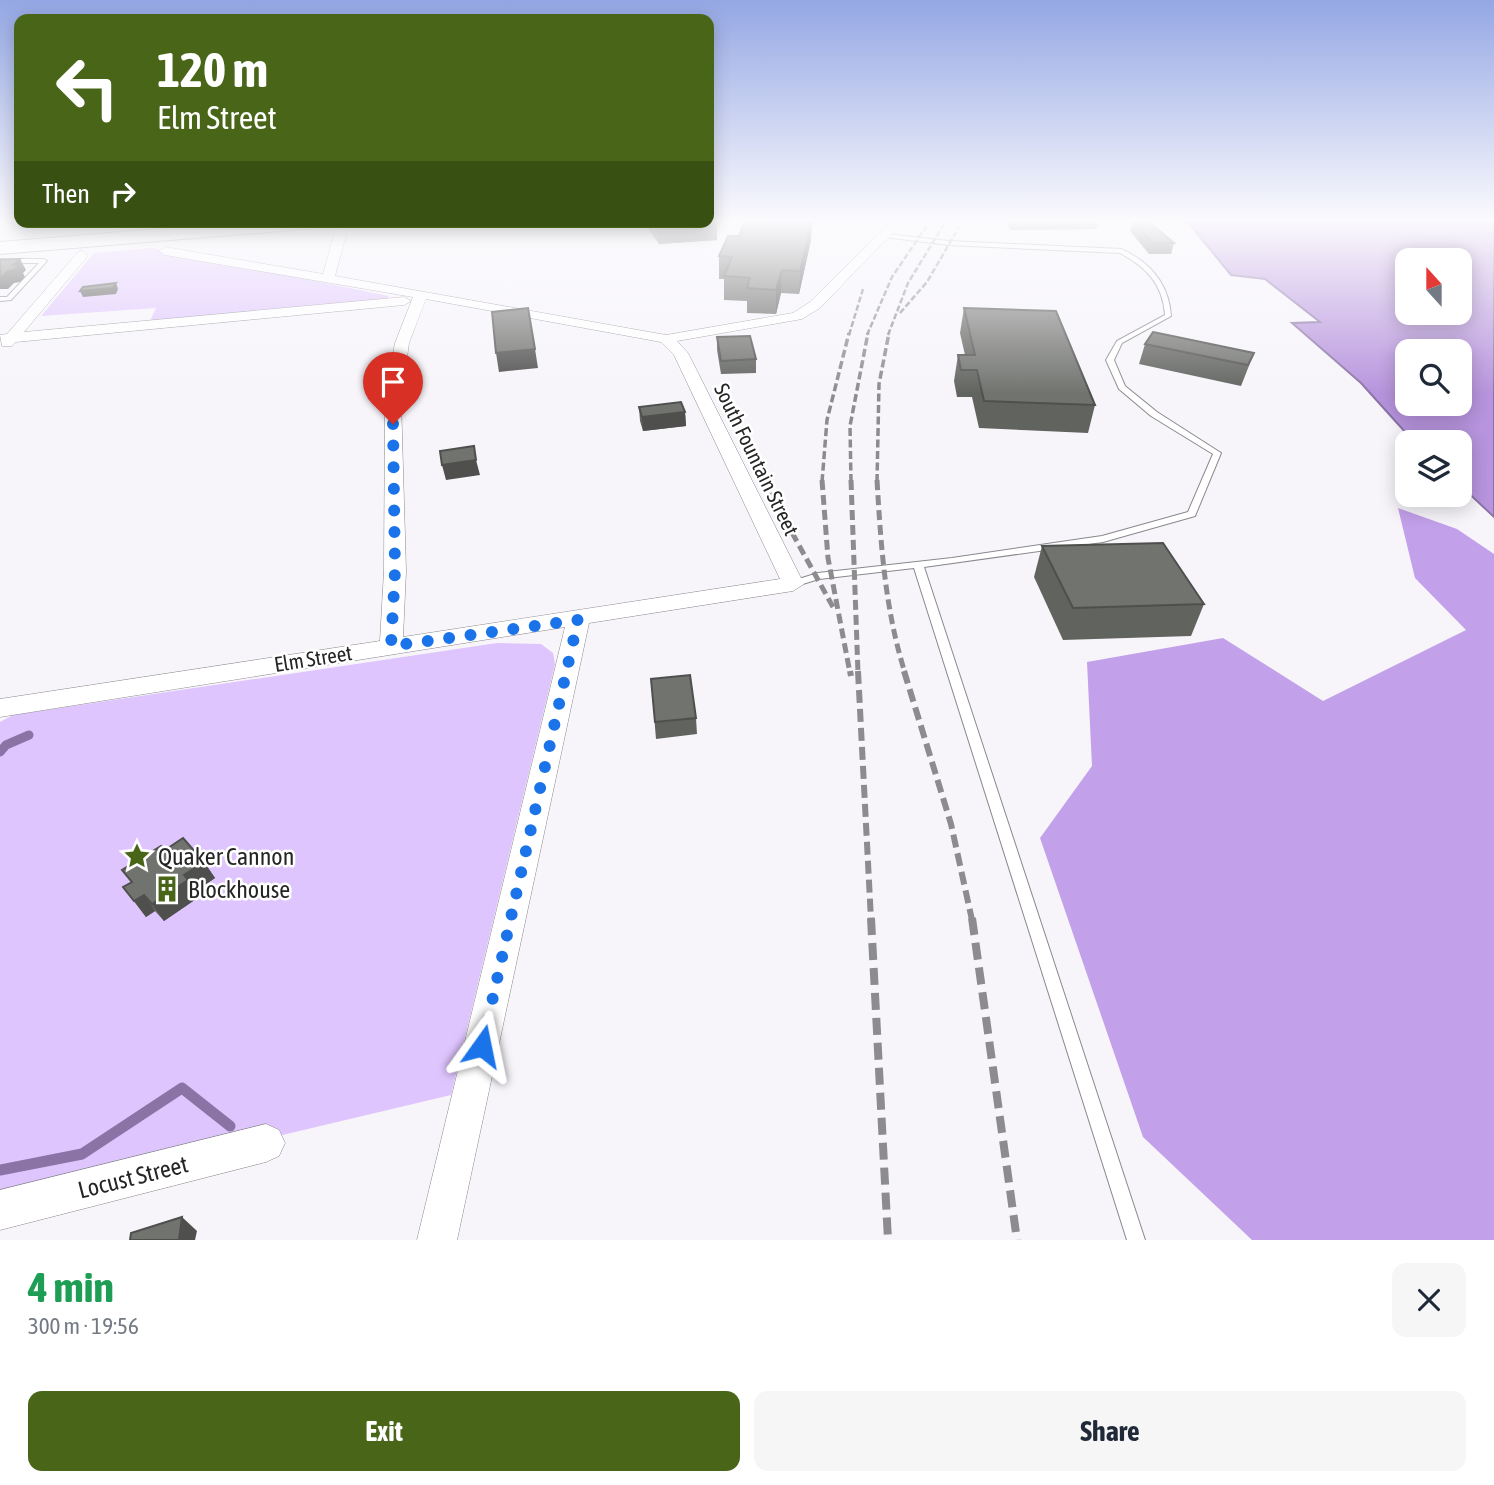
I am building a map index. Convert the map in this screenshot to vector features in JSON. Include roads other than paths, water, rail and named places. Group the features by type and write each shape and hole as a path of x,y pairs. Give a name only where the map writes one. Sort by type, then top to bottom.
{"street":[{"path":"0,350 6,338 60,279"},
{"path":"325,279 420,297 586,321 666,339 797,316 815,306 843,279"},
{"path":"6,338 398,302 420,297"},
{"path":"391,646 395,571 393,400 402,343 420,297"},
{"name":"South Fountain Street","path":"666,339 681,353 793,584"},
{"name":"Elm Street","path":"0,708 391,646 578,620 793,584"},
{"path":"437,1240 578,620"},
{"name":"Locust Street","path":"0,1210 266,1143"}],"lane":[{"path":"0,299 9,299 28,279"},
{"path":"793,584 818,576 1103,539 1192,514 1217,453 1154,414 1122,387 1110,360 1119,342 1168,317 1168,301 1157,279"},
{"path":"918,565 1136,1240"}],"waterway":[{"path":"0,752 6,745 29,735"},
{"path":"0,1170 82,1154 182,1088 230,1126"}],"railway":[{"path":"867,335 891,279"},
{"path":"888,335 911,279"},
{"path":"900,313 929,279"},
{"path":"849,335 863,289"},
{"path":"822,481 827,420 849,333"},
{"path":"851,482 850,426 868,333"},
{"path":"877,480 879,384 889,333"},
{"path":"742,442 764,482"},
{"path":"763,480 833,607"},
{"path":"851,480 858,673"},
{"path":"877,480 888,601 905,673"},
{"path":"822,481 828,558 850,673"},
{"path":"850,671 851,676"},
{"path":"858,671 871,920"},
{"path":"904,671 951,824 972,920"},
{"path":"871,918 888,1240"},
{"path":"972,918 1017,1240"}],"place":[{"name":"Quaker Cannon","path":"137,856"},
{"name":"Blockhouse","path":"167,889"}]}
